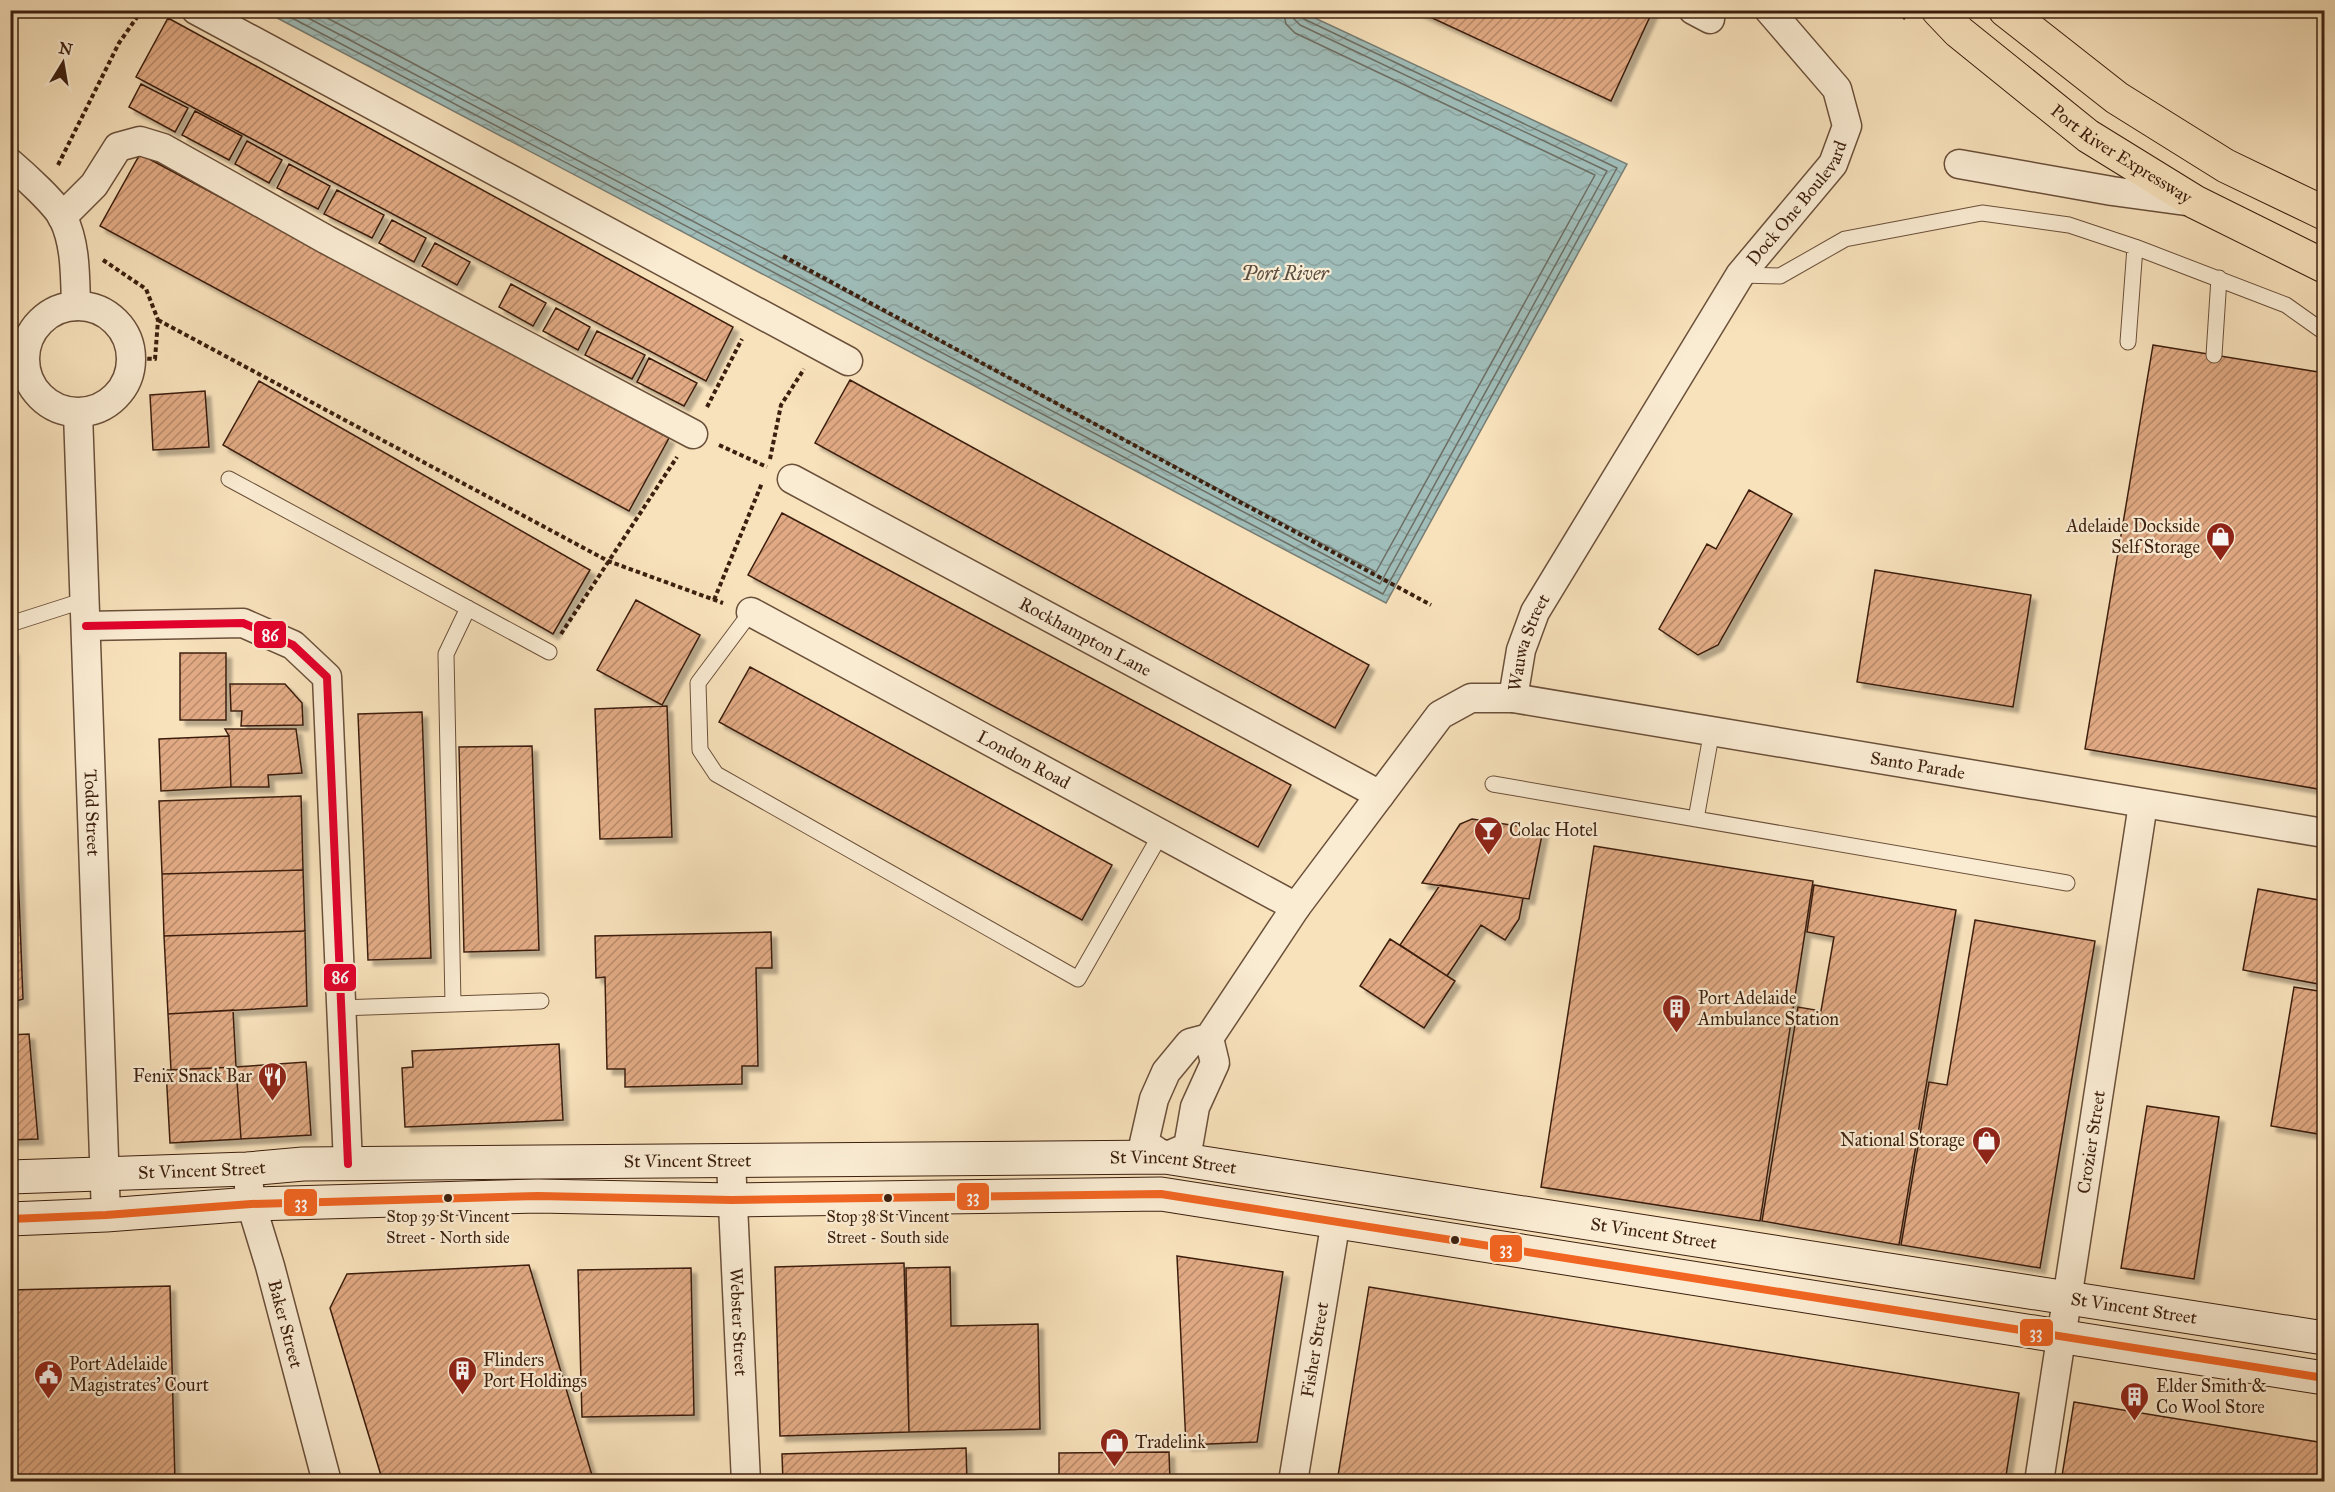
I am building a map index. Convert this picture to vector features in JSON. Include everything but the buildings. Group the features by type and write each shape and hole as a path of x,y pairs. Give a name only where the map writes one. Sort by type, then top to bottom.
{"highway":[{"name":"Port River Expressway","path":"1938,10 1959,32 2088,136 2195,202 2325,266"},
{"path":"2005,10 2117,98 2226,166 2325,213"}],"main road":[{"name":"St Vincent Street","path":"10,1177 303,1164 1165,1157 2325,1338"},
{"name":"St Vincent Street","path":"10,1219 106,1215 251,1204 538,1196 732,1200 1161,1194 2325,1378"}],"street":[{"path":"196,10 848,361"},
{"name":"Dock One Boulevard","path":"1740,275 1833,164 1847,126 1837,89 1769,10"},
{"path":"62,217 94,185 118,147 140,141 163,148 327,240 693,434"},
{"path":"10,163 25,175 62,217 75,261 76,306"},
{"path":"1959,164 2112,191 2195,202"},
{"name":"Wauwa Street","path":"1209,1038 1296,907 1440,715 1472,698 1513,698 1521,650 1535,612 1740,275"},
{"path":"76,306 99,310 116,321 129,340 132,358 128,379 113,400 95,411 78,413 54,407 36,393 17,359 40,321 59,309 76,306"},
{"name":"Todd Street","path":"78,413 106,1215"},
{"name":"Rockhampton Lane","path":"792,479 1380,795"},
{"name":"London Road","path":"751,612 1162,832 1296,907"},
{"path":"86,613 243,623 293,645 327,677 348,1164"},
{"name":"Santo Parade","path":"1513,698 2325,833"},
{"name":"Crozier Street","path":"2039,1482 2143,804"},
{"path":"1209,1038 1215,1063 1195,1107 1188,1147 1165,1157 1144,1143 1154,1099 1166,1072 1190,1042 1209,1038"},
{"path":"1161,1194 1165,1157"},
{"name":"Webster Street","path":"731,1162 746,1482"},
{"name":"Baker Street","path":"247,1168 251,1204 270,1266 327,1482"},
{"name":"Fisher Street","path":"1293,1482 1336,1220"}],"lane":[{"path":"1740,275 1780,276 1845,239 1982,213 2069,225 2135,247 2286,305 2325,332"},
{"path":"2128,342 2135,247"},
{"path":"2214,355 2219,278"},
{"path":"229,479 549,652"},
{"path":"453,1004 446,654 468,608"},
{"path":"751,612 698,683 700,750 716,774 1078,979 1162,832"},
{"path":"10,624 86,613"},
{"path":"1696,819 1712,730"},
{"path":"1492,784 2067,883"},
{"path":"340,1008 540,1001"}],"path":[{"path":"58,165 119,43 142,10"},
{"path":"783,256 1431,605"},
{"path":"100,258 146,289 158,320 155,359 132,358"},
{"path":"549,652 693,434 756,312"},
{"path":"158,320 608,561 751,612"},
{"path":"693,434 792,479"}],"water":[{"name":"Port River","path":"264,11 1300,11 1627,164 1386,603"}],"transit line":[{"name":"86","path":"86,626 243,623 293,645 327,677 348,1164"},
{"name":"33","path":"10,1219 106,1215 251,1204 538,1196 732,1200 1161,1194 2324,1378"}],"place":[{"name":"Adelaide Dockside Self Storage","path":"2221,562"},
{"name":"Colac Hotel","path":"1488,856"},
{"name":"Port Adelaide Ambulance Station","path":"1677,1034"},
{"name":"Fenix Snack Bar","path":"273,1102"},
{"name":"National Storage","path":"1986,1166"},
{"name":"Stop 39 St Vincent Street - North side","path":"448,1198"},
{"name":"Stop 38 St Vincent Street - South side","path":"888,1198"},
{"name":"Flinders Port Holdings","path":"462,1396"},
{"name":"Port Adelaide Magistrates' Court","path":"48,1400"},
{"name":"Elder Smith & Co Wool Store","path":"2135,1422"},
{"name":"Tradelink","path":"1114,1468"}]}
